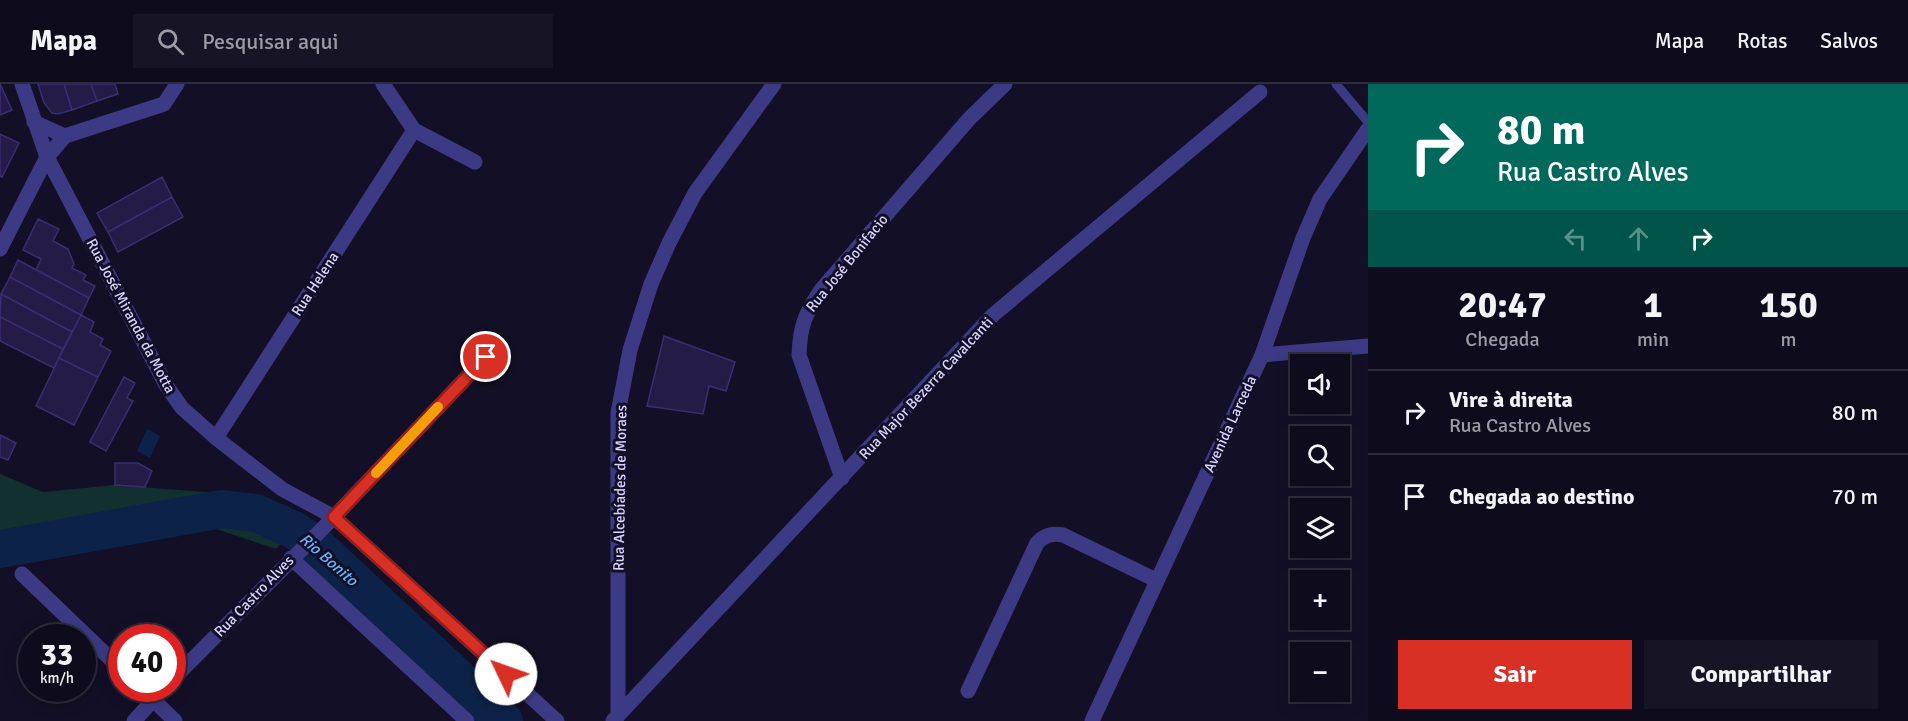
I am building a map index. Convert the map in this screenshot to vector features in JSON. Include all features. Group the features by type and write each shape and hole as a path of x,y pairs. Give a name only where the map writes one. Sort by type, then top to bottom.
{"street":[{"name":"Rua José Miranda da Motta","path":"22,84 47,157 166,386 182,408 216,438 282,489 331,520 557,721"},
{"path":"0,249 47,157 65,136 164,104 177,84"},
{"path":"383,84 414,130 476,162"},
{"name":"Rua Alcebíades de Moraes","path":"616,718 618,413 630,350 651,284 695,193 774,84"},
{"name":"Rua José Bonifacio","path":"842,478 799,355 799,334 806,313 821,290 969,119 1005,84"},
{"name":"Rua Major Bezerra Cavalcanti","path":"616,718 993,315 1263,88"},
{"path":"34,122 65,136"},
{"name":"Avenida Larceda","path":"1092,721 1262,355 1303,238 1320,199 1368,129"},
{"name":"Rua Helena","path":"216,438 414,130"},
{"path":"1262,355 1368,346"},
{"name":"Rua Castro Alves","path":"186,666 331,520 486,357"},
{"path":"968,691 1037,543 1044,536 1054,533 1063,535 1156,580"},
{"path":"291,558 467,721"},
{"path":"22,574 108,657"},
{"path":"134,721 151,702"},
{"path":"155,702 175,721"}],"lane":[{"path":"1336,84 1368,122"}],"green space":[{"path":"0,474 43,492 115,485 217,493 259,502 264,496 299,525 276,549 198,523 0,561"}],"water":[{"path":"147,429 160,436 150,458 137,451"}],"building":[{"path":"0,84 12,110 0,115"},
{"path":"38,84 64,84 72,110 58,114 52,113 44,103"},
{"path":"64,84 91,84 97,101 72,110"},
{"path":"91,84 115,84 118,94 97,101"},
{"path":"0,134 19,143 2,177 0,176"},
{"path":"162,177 172,197 108,232 97,213"},
{"path":"172,197 183,217 118,252 108,232"},
{"path":"38,219 59,229 53,241 68,249 74,264 72,268 86,275 83,280 95,286 89,298 36,270 41,259 23,250"},
{"path":"18,260 89,298 81,315 10,277"},
{"path":"10,277 81,315 72,332 1,294"},
{"path":"1,294 72,332 63,349 0,317"},
{"path":"81,315 94,322 90,332 103,339 100,345 111,351 98,377 59,358"},
{"path":"0,317 63,349 54,368 0,341"},
{"path":"664,336 735,362 726,391 709,386 703,414 647,406"},
{"path":"59,358 98,377 74,425 36,406"},
{"path":"124,377 135,383 127,398 133,401 106,451 90,442"},
{"path":"0,435 16,443 8,460 0,457"},
{"path":"115,463 138,463 152,471 145,487 115,485"}],"waterway":[{"name":"Rio Bonito","path":"0,549 222,509 256,513 294,530 316,545 504,721"}],"slow traffic":[{"path":"376,473 438,407"}],"route":[{"path":"486,357 334,517 506,674"}]}
